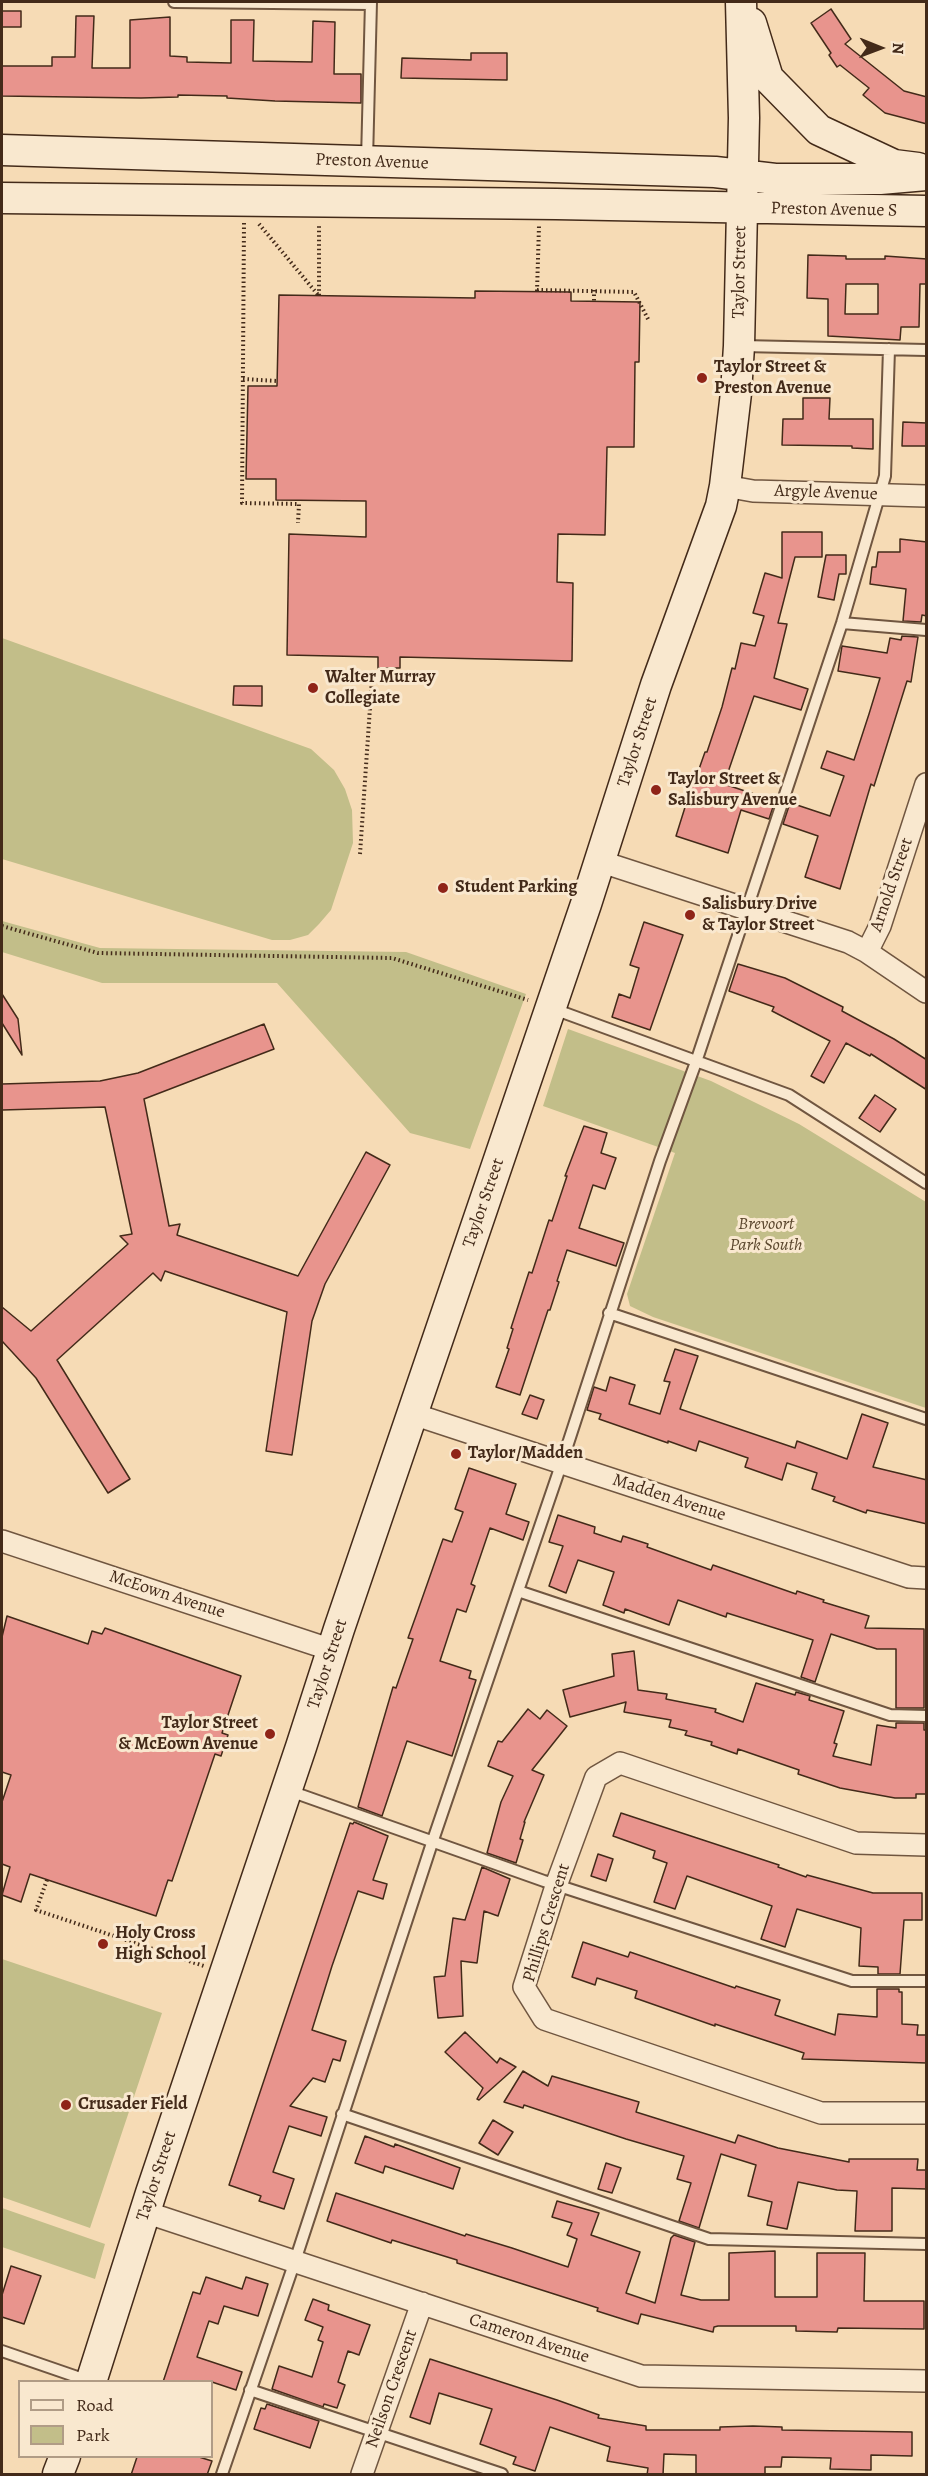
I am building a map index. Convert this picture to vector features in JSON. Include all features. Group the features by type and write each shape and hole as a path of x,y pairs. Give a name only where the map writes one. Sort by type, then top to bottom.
{"main road":[{"path":"742,2 768,78 819,130 894,165 927,169"},
{"name":"Taylor Street","path":"91,2380 224,1973 551,1008 656,686 721,506 739,346 744,118 742,2"},
{"name":"Preston Avenue","path":"2,150 715,172 742,176"},
{"name":"Preston Avenue S","path":"742,176 775,179 880,179 927,175"},
{"path":"2,198 742,208"},
{"name":"Preston Avenue S","path":"742,208 927,211"},
{"path":"58,2475 65,2458"}],"street":[{"name":"Argyle Avenue","path":"725,486 753,491 927,496"},
{"name":"Arnold Street","path":"867,952 880,926 927,784"},
{"path":"599,861 848,942 927,992"},
{"name":"Madden Avenue","path":"413,1414 909,1578 927,1578"},
{"name":"McEown Avenue","path":"2,1541 332,1650"},
{"name":"Phillips Crescent","path":"927,1845 856,1843 620,1763 596,1777 557,1883 524,1987 544,2019 821,2113 927,2114"},
{"name":"Cameron Avenue","path":"145,2212 641,2376 927,2381"},
{"name":"Neilson Crescent","path":"362,2475 422,2303"}],"lane":[{"path":"174,2 371,3 367,162"},
{"path":"739,346 927,350"},
{"path":"222,2475 432,1843 562,1462 609,1313 696,1062 842,623 885,476 889,349"},
{"path":"842,623 927,630"},
{"path":"551,1008 789,1095 927,1183"},
{"path":"609,1313 927,1419"},
{"path":"518,1591 890,1715 927,1716"},
{"path":"287,1790 544,1881 557,1883 852,1981 927,1980"},
{"path":"342,2114 709,2239 927,2244"},
{"path":"2,2351 84,2380"},
{"path":"250,2390 502,2475"}],"path":[{"path":"258,224 319,296 319,214"},
{"path":"244,215 242,503 299,504 298,523"},
{"path":"539,217 537,290 634,292 649,321"},
{"path":"594,290 594,301"},
{"path":"243,379 277,381"},
{"path":"360,854 372,678"},
{"path":"2,926 98,953 392,958 551,1008"},
{"path":"47,1880 36,1910 224,1973"}],"green space":[{"path":"2,638 311,749 334,770 345,789 352,810 353,843 331,910 319,924 308,935 290,940 272,940 2,859"},
{"path":"2,921 100,948 406,952 526,994 470,1149 410,1133 277,983 102,983 2,952"},
{"name":"Brevoort Park South","path":"568,1029 711,1081 799,1124 926,1202 926,1408 653,1317 630,1306 627,1294 675,1153 543,1106"},
{"name":"Crusader Field","path":"2,1959 162,2013 90,2228 2,2197"},
{"path":"2,2208 105,2244 95,2279 2,2247"}],"building":[{"path":"831,9 851,39 845,44 904,91 927,97 927,124 885,113 863,95 869,88 840,65 837,67 829,55 831,53 811,23"},
{"path":"2,11 21,11 21,27 2,27"},
{"path":"76,16 94,16 92,68 130,68 130,20 170,17 170,56 187,57 187,62 231,63 231,20 254,20 253,61 312,62 313,21 335,22 334,74 361,74 361,103 178,95 178,97 141,98 2,96 2,66 52,66 52,57 75,57"},
{"path":"471,53 507,53 507,80 401,78 402,58 471,60"},
{"path":"808,255 846,256 846,259 885,259 885,256 927,259 927,284 920,284 919,327 901,327 900,340 828,336 828,299 807,298","holes":["846,284 878,284 878,314 845,314"]},
{"path":"475,291 571,292 571,301 640,302 639,362 635,362 634,447 607,447 605,535 558,534 557,582 573,583 572,661 400,657 400,668 378,668 378,657 287,655 289,534 366,537 366,501 276,500 276,479 246,479 248,386 277,386 279,295 475,298"},
{"path":"803,398 830,398 829,419 873,419 873,449 852,448 852,446 782,445 783,419 803,419"},
{"path":"903,422 927,423 927,446 902,446"},
{"path":"782,532 822,532 822,557 795,557 778,623 787,624 774,678 808,689 801,710 754,696 724,784 775,801 769,819 741,810 728,853 676,836 697,769 707,752 722,707 732,668 735,669 741,643 755,646 764,616 753,613 765,573 782,578"},
{"path":"900,539 927,542 927,616 922,615 921,622 903,621 906,589 870,584 872,567 876,567 878,552 900,552"},
{"path":"826,555 846,555 846,574 839,574 834,600 818,597"},
{"path":"902,636 918,637 911,682 907,681 874,786 871,784 840,889 805,877 818,836 783,824 789,806 793,807 794,804 830,816 844,776 821,768 827,751 854,760 880,678 838,671 842,646 887,653 890,638 901,640"},
{"path":"234,686 262,686 262,706 233,705"},
{"path":"644,922 683,935 650,1030 612,1017 619,994 630,998 639,968 630,965"},
{"path":"738,964 785,978 843,1007 842,1011 927,1060 927,1090 871,1054 870,1056 846,1043 824,1083 811,1076 830,1041 772,1011 774,1007 729,991"},
{"path":"2,994 18,1019 22,1055 2,1023"},
{"path":"264,1024 274,1049 144,1099 169,1226 180,1224 177,1235 298,1276 366,1152 390,1165 325,1284 312,1321 292,1455 266,1451 287,1312 165,1271 161,1281 153,1273 57,1360 130,1479 108,1493 36,1378 2,1341 2,1307 31,1331 128,1244 120,1236 132,1234 105,1107 2,1110 2,1084 100,1081 138,1073"},
{"path":"875,1095 896,1109 880,1132 859,1118"},
{"path":"584,1126 607,1133 601,1153 616,1158 605,1189 593,1185 579,1228 624,1243 616,1266 567,1250 550,1310 548,1310 520,1395 496,1387 509,1349 507,1348 513,1329 511,1328 529,1272 532,1273 549,1220 552,1221 567,1176 565,1176"},
{"path":"675,1349 698,1356 680,1409 795,1448 797,1441 847,1459 862,1414 888,1423 873,1467 927,1480 927,1524 867,1510 866,1513 833,1501 835,1497 812,1489 817,1473 787,1463 782,1480 745,1467 748,1458 699,1441 696,1451 668,1441 668,1443 599,1419 601,1414 587,1410 594,1387 606,1391 610,1377 635,1385 629,1404 660,1414 670,1382 664,1381"},
{"path":"530,1395 544,1400 537,1419 522,1414"},
{"path":"469,1468 516,1484 506,1514 529,1522 523,1540 490,1528 471,1584 475,1586 466,1612 457,1609 440,1661 471,1671 469,1678 476,1680 452,1756 407,1741 382,1816 358,1807 393,1687 396,1688 413,1639 408,1638 443,1539 452,1542 463,1512 455,1509"},
{"path":"558,1515 595,1527 594,1533 621,1542 623,1536 711,1570 713,1565 869,1616 865,1628 924,1629 924,1708 896,1708 896,1649 877,1649 831,1634 815,1682 801,1677 813,1640 727,1613 726,1617 678,1600 669,1625 625,1609 624,1613 603,1605 614,1572 578,1560 566,1593 549,1586 563,1546 549,1542"},
{"name":"Holy Cross High School","path":"7,1616 88,1644 92,1631 102,1634 105,1628 241,1676 222,1733 228,1735 221,1756 215,1754 172,1881 168,1880 156,1916 30,1874 21,1902 2,1895 10,1867 2,1864 2,1802 11,1775 2,1772 2,1637"},
{"path":"634,1651 638,1690 667,1694 666,1699 716,1709 715,1712 743,1722 756,1683 795,1695 796,1692 810,1696 809,1700 844,1711 834,1743 837,1744 833,1756 871,1765 877,1725 896,1728 896,1723 924,1723 924,1730 927,1730 927,1794 916,1794 916,1798 895,1798 840,1788 798,1774 799,1770 738,1749 737,1754 711,1745 712,1742 685,1735 687,1731 669,1727 671,1720 624,1712 626,1702 570,1717 563,1690 614,1676 612,1654"},
{"path":"528,1709 540,1719 547,1710 567,1726 532,1770 544,1775 524,1822 520,1839 523,1840 516,1863 487,1853 501,1802 513,1776 488,1766 498,1741 502,1742"},
{"path":"621,1813 779,1865 778,1867 806,1877 807,1875 873,1893 922,1893 922,1920 904,1920 900,1974 878,1974 878,1967 859,1966 861,1928 797,1909 785,1947 761,1939 772,1906 687,1876 675,1909 654,1902 667,1863 653,1858 655,1851 613,1836"},
{"path":"354,1822 388,1836 373,1880 387,1884 383,1899 358,1891 332,1966 312,2030 346,2041 340,2061 333,2059 325,2082 313,2078 290,2106 327,2117 321,2136 289,2126 273,2172 294,2179 284,2209 259,2201 261,2196 229,2185 350,1823"},
{"path":"598,1854 613,1859 606,1881 591,1876"},
{"path":"482,1867 510,1879 498,1916 484,1911 477,1963 461,1961 463,2016 438,2018 434,1977 445,1976 453,1918 465,1920"},
{"path":"583,1942 628,1957 630,1952 735,1988 736,1986 780,2000 775,2015 835,2035 838,2014 877,2017 877,1989 899,1989 899,1992 902,1992 902,2024 918,2025 917,2035 927,2035 927,2063 802,2059 804,2053 715,2024 715,2026 635,1998 637,1991 597,1978 595,1985 572,1977"},
{"path":"465,2032 497,2063 500,2058 516,2067 479,2100 477,2099 483,2088 445,2052"},
{"path":"523,2071 548,2086 552,2076 639,2102 636,2112 735,2143 738,2135 778,2148 849,2162 849,2159 918,2159 917,2170 927,2170 927,2189 892,2188 892,2231 855,2231 857,2191 837,2190 798,2182 787,2229 767,2225 772,2202 748,2196 756,2165 721,2154 699,2228 679,2221 691,2183 677,2179 684,2156 524,2105 523,2108 504,2102"},
{"path":"493,2120 513,2132 498,2155 479,2143"},
{"path":"365,2136 394,2147 395,2144 460,2168 453,2189 385,2166 383,2173 355,2163"},
{"path":"606,2163 621,2168 612,2193 598,2189"},
{"path":"336,2193 568,2267 577,2239 567,2235 572,2223 552,2217 557,2201 599,2213 591,2235 640,2252 626,2293 655,2303 671,2238 674,2235 695,2242 681,2295 701,2300 729,2300 729,2253 775,2251 775,2297 817,2297 817,2253 865,2253 864,2301 924,2301 924,2329 838,2328 837,2332 796,2331 796,2326 718,2326 714,2327 713,2332 641,2314 638,2324 597,2311 598,2308 457,2263 457,2260 392,2240 391,2243 327,2221"},
{"path":"11,2266 41,2276 24,2324 2,2317 2,2295"},
{"path":"206,2277 242,2289 246,2277 268,2284 258,2316 224,2306 218,2324 209,2321 197,2357 242,2372 236,2390 213,2382 213,2380 164,2380 193,2292 200,2294"},
{"path":"313,2299 329,2305 328,2310 370,2325 359,2355 348,2351 338,2382 345,2385 337,2408 324,2404 323,2407 272,2389 279,2366 312,2377 323,2342 318,2340 323,2327 305,2320"},
{"path":"430,2359 557,2400 599,2415 598,2418 646,2426 646,2430 720,2430 720,2427 753,2426 782,2427 782,2430 912,2432 912,2456 871,2455 871,2470 830,2469 831,2458 782,2457 781,2467 765,2467 765,2475 696,2475 696,2455 664,2454 663,2475 647,2475 648,2468 607,2461 610,2447 550,2427 535,2471 513,2464 516,2457 480,2444 492,2409 439,2393 430,2424 410,2417"},
{"path":"267,2404 319,2421 310,2448 254,2429 261,2408 265,2409"},
{"path":"137,2458 202,2458 212,2461 207,2475 131,2475"}],"place":[{"name":"Taylor Street & Preston Avenue","path":"702,378"},
{"name":"Walter Murray Collegiate","path":"313,688"},
{"name":"Taylor Street & Salisbury Avenue","path":"656,790"},
{"name":"Student Parking","path":"443,888"},
{"name":"Salisbury Drive & Taylor Street","path":"690,915"},
{"name":"Taylor/Madden","path":"456,1454"},
{"name":"Taylor Street & McEown Avenue","path":"270,1734"},
{"name":"Holy Cross High School","path":"103,1944"},
{"name":"Crusader Field","path":"66,2105"}]}
